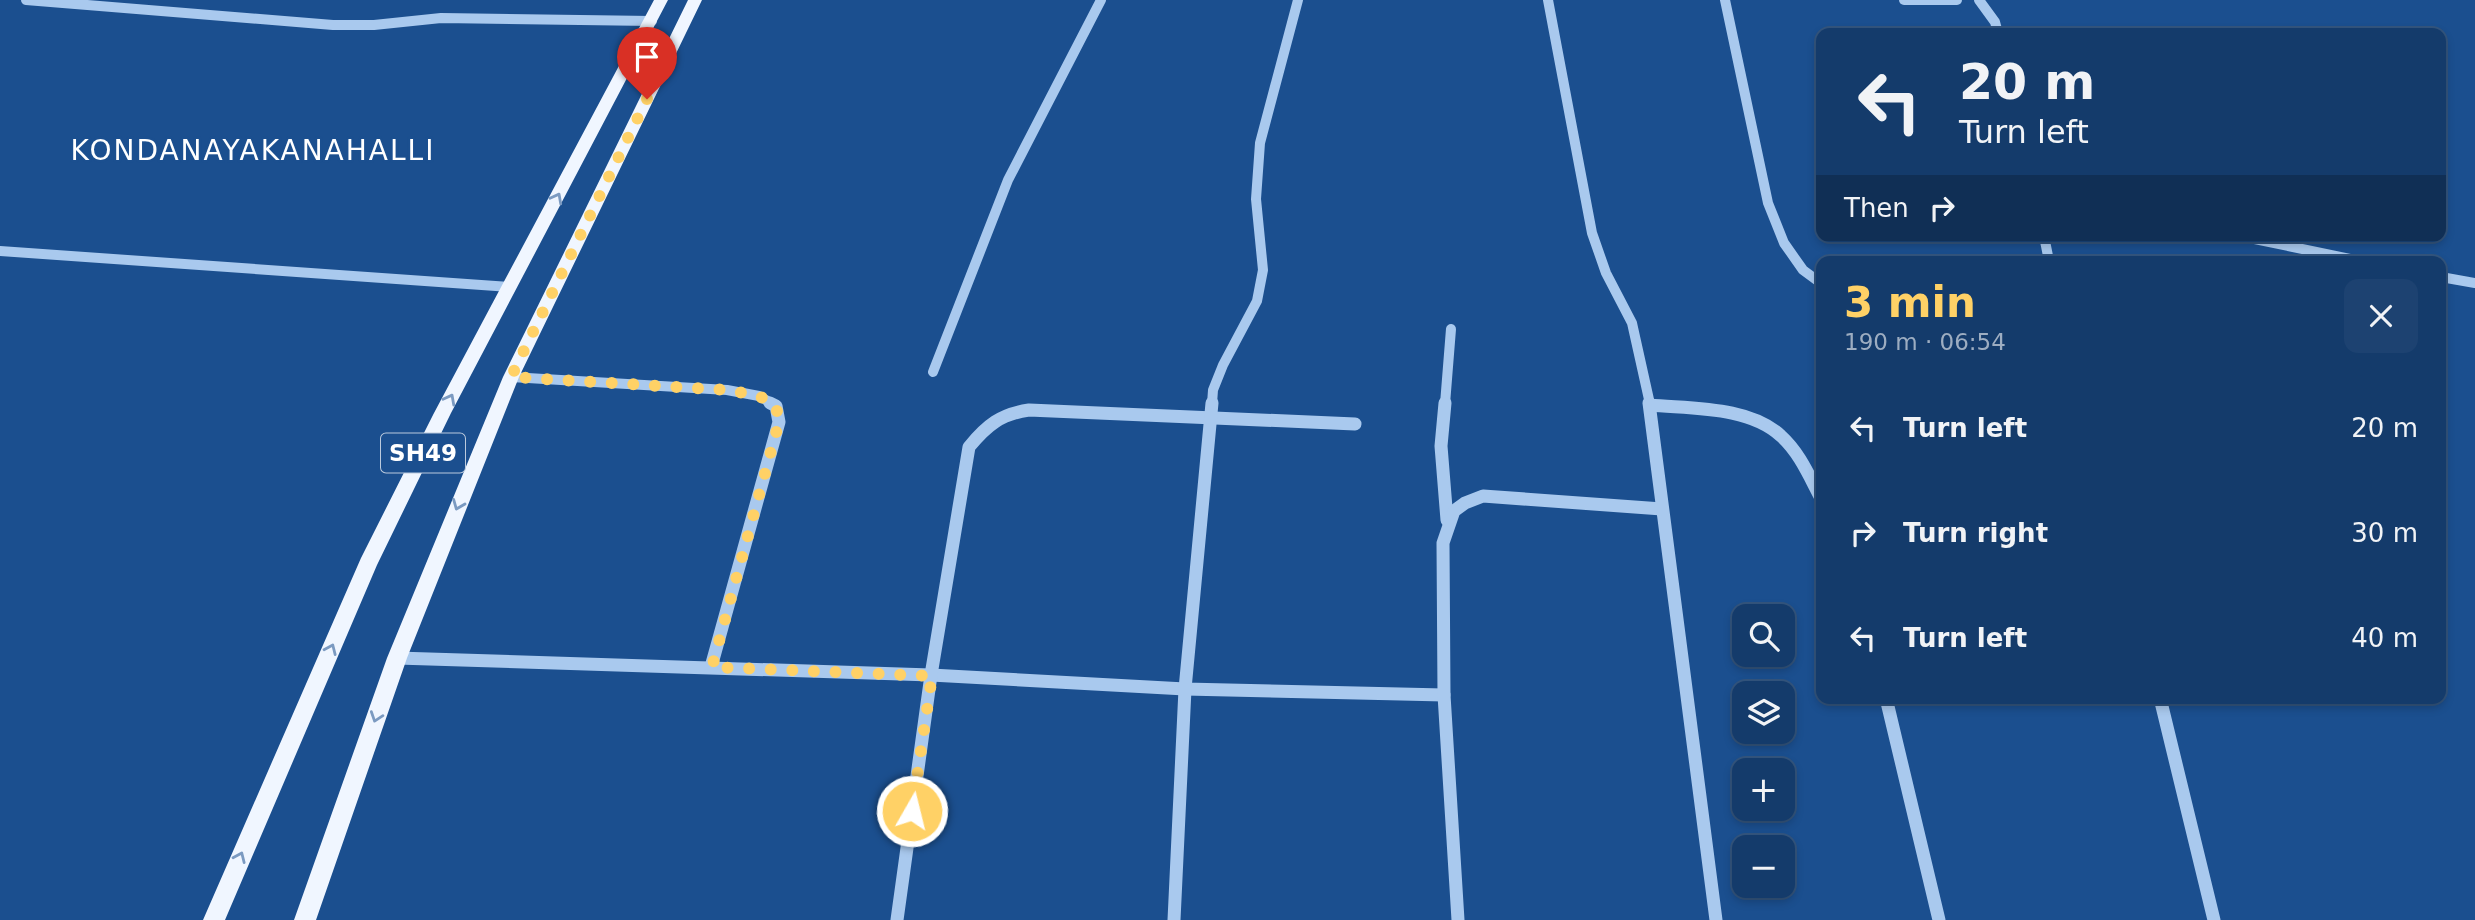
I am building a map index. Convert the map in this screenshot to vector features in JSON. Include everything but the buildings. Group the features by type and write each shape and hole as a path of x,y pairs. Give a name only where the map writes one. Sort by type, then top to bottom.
{"main road":[{"name":"SH49","path":"214,920 369,564 443,413 652,22 661,0"},
{"name":"SH49","path":"305,920 397,658 511,377 695,0"}],"street":[{"path":"26,0 333,25 374,25 454,18 652,22"},
{"path":"933,372 1008,180 1101,0"},
{"path":"1174,920 1185,689 1213,390 1223,365 1257,301 1263,270 1256,199 1260,143 1298,0"},
{"path":"1548,0 1592,233 1606,273 1632,323 1650,405 1716,920"},
{"path":"1725,0 1768,203 1784,243 1803,270 1816,280"},
{"path":"1904,0 1957,0"},
{"path":"1979,0 1997,28"},
{"path":"2269,242 2336,256"},
{"path":"0,251 510,287"},
{"path":"2446,278 2475,283"},
{"path":"1451,329 1441,446 1447,520 1443,543 1444,695 1458,920"},
{"path":"511,377 727,390 759,396 776,406 779,422 712,667"},
{"path":"1650,405 1735,416 1773,429 1798,457 1816,489"},
{"path":"897,920 932,676 969,447 988,423 1003,413 1029,410 1210,420 1355,424"},
{"path":"1447,520 1462,502 1483,496 1662,509"},
{"path":"397,658 712,667 1185,689 1444,695"},
{"path":"1887,704 1940,920"},
{"path":"2161,704 2214,920"}],"district":[{"name":"KONDANAYAKANAHALLI","path":"253,150"}],"route":[{"path":"647,99 511,377 727,390 759,396 776,406 779,422 712,667 932,676 912,811"}]}
